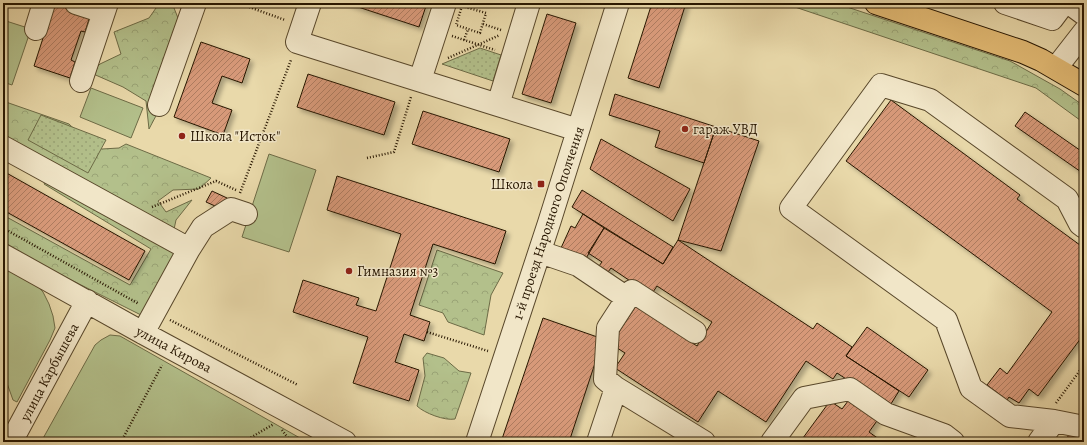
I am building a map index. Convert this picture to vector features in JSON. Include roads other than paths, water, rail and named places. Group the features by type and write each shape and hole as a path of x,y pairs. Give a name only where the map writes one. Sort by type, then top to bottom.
{"main road":[{"path":"876,3 1024,52 1056,68 1084,85"}],"street":[{"path":"36,29 44,3"},
{"path":"76,3 105,8 81,80"},
{"path":"159,105 195,3"},
{"path":"310,3 300,34 498,105 578,130"},
{"path":"420,76 445,3"},
{"path":"498,105 513,56 515,29 529,3"},
{"name":"1-й проезд Народного Ополчения","path":"477,442 540,252 618,3"},
{"path":"1005,3 1052,19 1064,3"},
{"path":"1069,3 1084,14"},
{"path":"1056,68 1084,32"},
{"path":"1084,227 1080,224 1067,199 930,100 881,85 791,208 946,320 971,388 1010,416 1084,427"},
{"path":"3,146 189,249"},
{"path":"143,333 189,249 203,227 239,205"},
{"path":"540,252 578,265 627,298"},
{"name":"улица Кирова","path":"3,255 143,333 345,442"},
{"path":"695,332 632,291 608,328 604,379 616,388 704,442"},
{"name":"улица Карбышева","path":"11,442 87,301"},
{"path":"598,442 616,388"},
{"path":"772,442 804,398 850,389 886,414 944,435 953,442"},
{"path":"1039,442 1049,421"}],"place":[{"name":"гараж УВД","path":"685,129"},
{"name":"Школа \"Исток\"","path":"182,136"},
{"name":"Школа","path":"541,184"},
{"name":"Гимназия №3","path":"349,271"}]}
